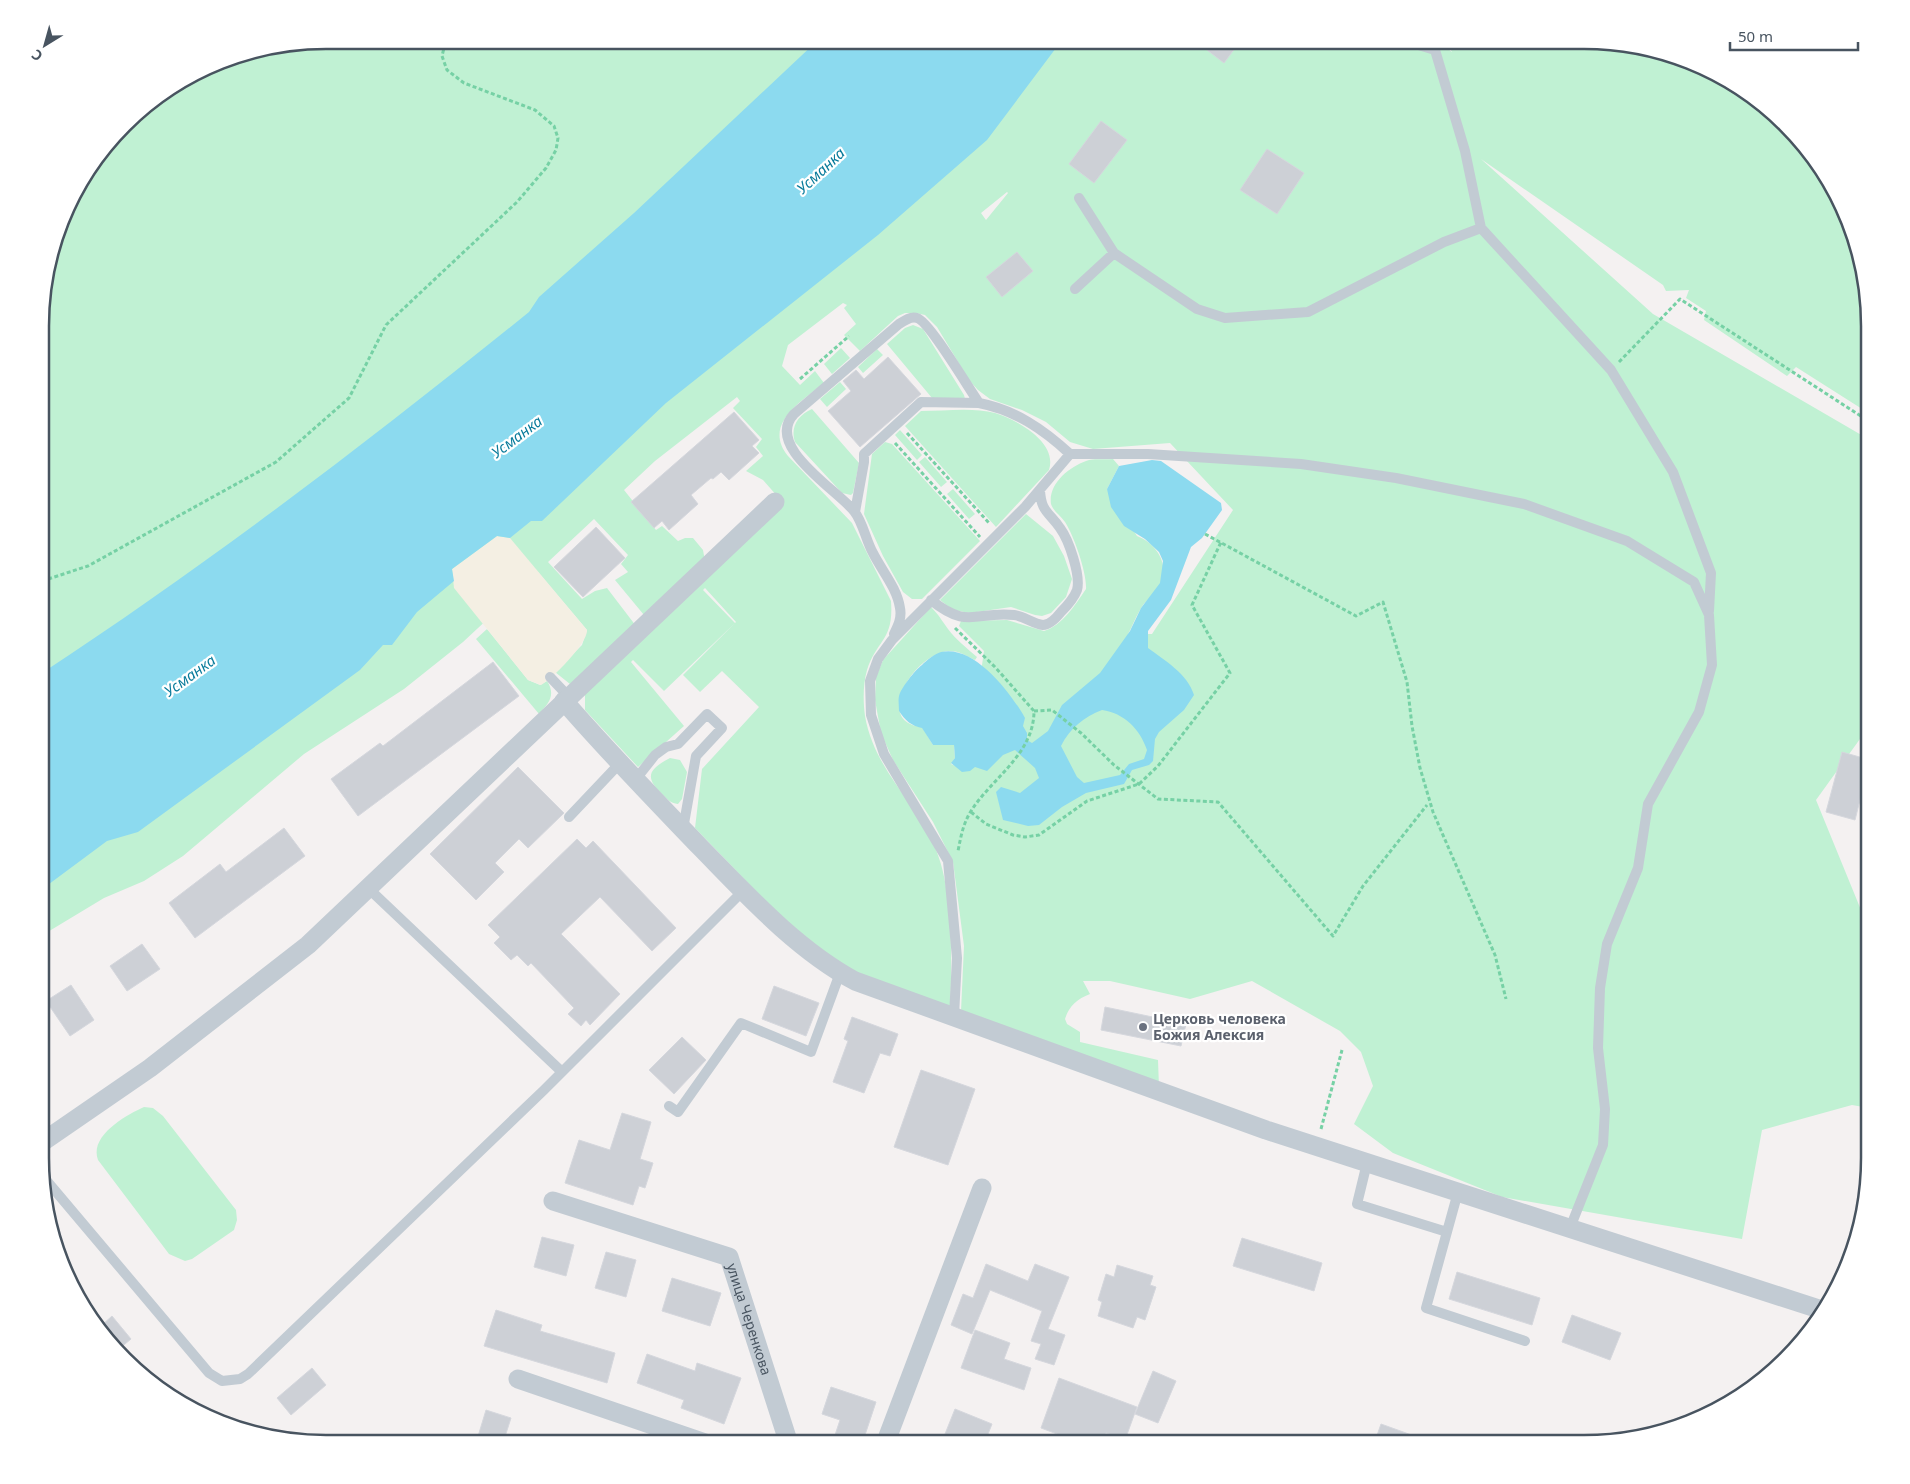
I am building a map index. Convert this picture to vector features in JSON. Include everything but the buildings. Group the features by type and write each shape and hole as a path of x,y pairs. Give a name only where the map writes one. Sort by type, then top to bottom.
{"street":[{"path":"49,1137 150,1068 291,959 775,502"},
{"path":"566,699 636,779 743,891 808,950 840,973 855,981 1317,1147 1817,1308"},
{"path":"888,1435 982,1188"},
{"name":"улица Черенкова","path":"553,1202 729,1257 786,1435"},
{"path":"518,1379 682,1435"}],"lane":[{"path":"1432,49 1435,50 1465,151 1481,228 1611,370 1673,472 1711,573 1708,614 1712,666 1699,712 1648,804 1638,868 1607,944 1600,988 1598,1048 1605,1109 1603,1146 1570,1228"},
{"path":"1078,198 1114,253 1198,309 1225,318 1308,312 1444,242 1481,228"},
{"path":"1075,289 1114,253"},
{"path":"892,640 899,623 900,606 894,591 872,552 855,512 791,449 786,432 789,420 899,324 912,317 921,320 929,328 979,403"},
{"path":"855,512 864,454 921,402 979,403 999,407 1035,425 1070,454 1148,454 1301,464 1396,478 1524,504 1627,541 1694,582 1708,614"},
{"path":"954,1016 957,958 948,861 934,833 892,768 875,730 871,715 870,681 878,659 892,640 998,534 1040,490 1070,454"},
{"path":"931,600 944,611 963,618 1018,616 1042,625 1048,624 1072,600 1078,582 1072,555 1061,529 1040,504 1040,490"},
{"path":"550,677 566,699"},
{"path":"636,779 660,750 678,744 706,714 722,728 696,756 683,829"},
{"path":"569,817 621,762"},
{"path":"368,888 561,1071"},
{"path":"50,1185 209,1373 222,1382 229,1382 248,1374 544,1090 743,891"},
{"path":"669,1106 678,1112 741,1023 812,1052 840,973"},
{"path":"1367,1163 1358,1204 1448,1232"},
{"path":"1458,1192 1426,1308 1525,1341"}],"path":[{"path":"49,579 88,566 276,462 349,398 386,325 517,202 546,168 556,150 558,138 554,126 535,110 464,83 447,70 442,56 444,49"},
{"path":"1611,370 1680,299 1861,416"},
{"path":"800,379 849,336"},
{"path":"898,423 998,534"},
{"path":"887,433 987,545"},
{"path":"1204,534 1356,616 1383,602 1407,682 1420,768 1432,812 1495,955 1506,999"},
{"path":"971,812 986,824 1013,835 1025,837 1040,835 1087,801 1139,784 1158,766 1230,674 1192,605 1221,542"},
{"path":"944,611 951,624 965,640 995,667 1034,711 1031,736 971,812 961,830 958,852 948,861"},
{"path":"1034,711 1052,710 1081,733 1114,765 1158,799 1218,802 1334,936 1369,878 1427,805"},
{"path":"1317,1147 1342,1050"}],"green space":[{"path":"308,49 1448,49 1452,52 1450,49 1602,49 1638,54 1673,63 1707,77 1753,106 1780,130 1815,172 1833,203 1847,237 1856,272 1861,308 1861,408 1796,367 1787,376 1704,320 1706,311 1686,298 1689,290 1666,291 1663,285 1481,159 1653,314 1861,435 1861,738 1816,800 1861,910 1861,1107 1852,1105 1762,1130 1742,1239 1502,1197 1393,1153 1354,1124 1373,1086 1361,1052 1340,1031 1252,981 1190,999 1110,981 1083,981 1090,994 1081,998 1071,1007 1065,1019 1067,1024 1080,1032 1080,1042 1158,1060 1159,1087 961,1011 964,946 953,862 933,822 893,760 881,733 875,700 876,677 883,660 931,607 954,637 977,657 975,660 953,651 937,654 924,662 913,674 904,687 899,701 900,713 907,722 922,727 933,745 954,745 955,758 951,764 967,771 984,651 959,626 961,621 1007,620 1044,631 1063,619 1086,589 1082,564 1072,536 1065,522 1051,504 1053,490 1061,477 1073,467 1086,461 1113,459 1119,466 1107,489 1137,536 1151,545 1161,558 1164,573 1162,581 1158,589 1142,607 1128,634 1152,634 1233,510 1170,443 1093,449 1070,442 1046,422 1022,410 990,399 969,380 937,327 925,315 916,313 905,313 898,316 860,351 844,335 856,324 844,308 847,305 843,303 788,345 782,366 800,385 815,371 824,383 788,414 782,424 780,434 781,444 788,456 852,523 891,601 890,624 867,670 864,693 865,716 870,735 885,768 925,828 941,863 950,926 950,1010 856,972 832,959 777,913 695,828 702,769 759,707 722,671 700,692 683,675 735,623 664,691 633,660 631,662 684,726 638,767 585,710 585,694 778,497 763,480 746,471 763,456 756,447 762,439 733,408 740,401 737,397 655,461 624,490 656,530 662,526 678,541 685,538 693,538 703,550 705,561 644,615 615,580 628,572 621,564 628,555 594,519 548,562 582,599 595,591 607,588 636,626 570,684 555,672 582,645 587,630 538,572 463,642 404,689 304,754 183,856 144,881 104,898 49,931 49,308 51,290 63,237 77,203 106,157 130,130 172,95 203,77 237,63 272,54","holes":["1007,192 1008,193 986,220 981,213","705,588 736,622 735,623 703,590"]},
{"path":"913,325 923,329 965,399 932,398 887,344 905,328"},
{"path":"841,348 850,358 832,374 824,364"},
{"path":"877,349 883,355 863,373 858,367"},
{"path":"840,382 846,389 827,407 820,399"},
{"path":"812,409 859,463 851,495 842,493 795,442 794,427 796,422"},
{"path":"977,410 1004,416 1024,427 1042,442 1050,460 1049,470 996,527 905,426 921,411"},
{"path":"900,430 922,455 917,460 895,435"},
{"path":"885,442 892,444 980,541 922,599 912,599 903,592 883,556 864,514 872,454"},
{"path":"925,457 947,482 941,487 919,462"},
{"path":"953,489 975,514 969,519 947,494"},
{"path":"1026,514 1053,536 1064,556 1072,579 1066,597 1051,613 1042,616 1035,615 1011,607 970,613 953,610 940,600"},
{"path":"487,629 528,680 540,685 547,681 550,686 551,695 546,706 539,714 476,639"},
{"path":"670,758 680,760 687,772 682,799 678,804 671,802 655,787 651,777 658,765"},
{"path":"144,1107 153,1108 163,1116 236,1210 237,1220 234,1230 192,1259 185,1261 169,1254 98,1160 97,1151 104,1135 119,1121"}],"sand":[{"path":"497,536 510,538 587,630 586,636 576,652 541,685 528,680 454,588 452,569"}],"water":[{"name":"Усманка","path":"808,49 1055,49 987,140 878,235 666,403 542,521 531,521 510,538 497,536 452,569 454,581 417,612 392,645 383,645 360,670 138,832 107,841 49,884 49,668 167,588 350,453 529,312 539,297 634,213"},
{"path":"1152,460 1161,461 1221,503 1222,510 1202,538 1191,547 1171,600 1148,631 1148,648 1187,680 1194,695 1184,710 1159,732 1155,739 1153,761 1149,765 1132,770 1124,784 1086,793 1062,807 1039,825 1028,826 1003,820 996,792 1001,787 1020,793 1039,778 1035,768 1015,750 1003,755 987,771 975,767 970,771 962,772 951,763 955,758 954,745 933,745 922,728 909,722 899,711 899,696 902,688 912,675 928,659 941,652 954,652 966,655 978,663 1011,696 1025,718 1023,726 1027,733 1027,740 1032,743 1048,731 1062,705 1100,673 1130,631 1141,608 1160,583 1163,561 1159,552 1145,539 1124,526 1111,507 1107,489 1119,466","holes":["1102,710 1124,718 1140,735 1147,750 1144,759 1129,764 1120,775 1084,783 1077,777 1061,746 1073,729 1083,720"]}],"place":[{"name":"Церковь человека Божия Алексия","path":"1143,1027"}]}
